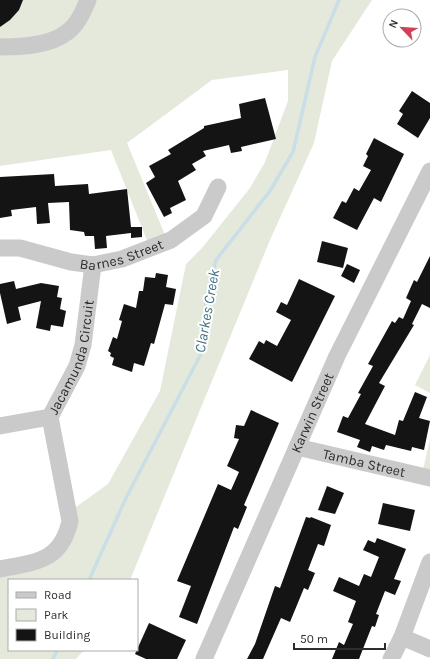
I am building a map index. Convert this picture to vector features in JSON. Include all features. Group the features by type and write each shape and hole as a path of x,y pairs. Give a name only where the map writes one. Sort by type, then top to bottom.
{"street":[{"path":"0,47 36,44 60,37 67,33 78,20 88,0"},
{"name":"Karwin Street","path":"204,659 337,356 430,171"},
{"name":"Barnes Street","path":"0,248 20,248 71,262 93,265 122,259 171,240 204,216 218,187"},
{"name":"Jacamunda Circuit","path":"0,569 44,560 58,548 67,533 70,521 50,417 77,366 83,345 93,265"},
{"path":"0,426 50,417"},
{"name":"Tamba Street","path":"297,447 430,478"},
{"path":"391,659 402,637 430,562"},
{"path":"402,637 430,649"}],"green space":[{"path":"0,0 372,0 332,61 314,143 270,240 130,579 8,579 8,651 83,651 76,659 0,659 0,577 43,567 76,507 108,484 160,391 186,264 202,248 250,188 265,162 288,101 288,70 212,80 127,143 165,235 148,243 111,150 0,166"},
{"path":"430,355 430,393 415,385"},
{"path":"430,439 430,471 423,470"}],"building":[{"path":"0,0 23,0 19,10 10,20 0,27"},
{"path":"412,91 430,103 430,118 418,138 397,124 403,114 399,111"},
{"path":"265,98 276,139 241,147 242,151 231,153 229,145 203,151 206,156 192,164 196,170 178,181 186,200 170,208 172,213 164,217 146,183 155,177 149,166 171,154 168,150 204,128 204,126 241,118 239,104"},
{"path":"374,138 404,154 381,202 374,198 357,230 333,218 342,201 346,203 354,188 359,191 371,170 363,166 368,156 366,154"},
{"path":"54,174 55,186 88,184 89,194 127,189 131,227 142,227 142,237 131,238 131,233 106,236 107,248 95,249 94,236 85,236 84,232 70,230 69,202 48,203 50,223 37,224 36,207 11,210 12,216 0,218 0,177"},
{"path":"322,241 348,248 343,268 317,262"},
{"path":"430,256 430,308 422,304 412,324 414,325 379,383 385,386 365,424 395,435 399,420 403,421 415,392 427,397 419,418 430,421 424,450 412,447 411,451 386,445 384,450 372,446 370,452 357,447 360,440 337,432 343,416 348,418 361,394 358,393 373,366 368,364 392,321 395,323 399,317 403,319 411,301 406,298 414,280 417,282"},
{"path":"347,264 360,270 354,283 341,276"},
{"path":"156,273 168,275 166,287 176,289 173,305 165,304 154,344 151,343 144,366 134,363 132,372 112,365 114,358 110,356 111,353 108,351 113,337 117,339 122,321 119,320 124,304 136,308 139,291 143,291 145,277 155,278"},
{"path":"299,279 335,296 292,382 249,359 259,341 264,344 266,340 277,346 291,320 276,312 281,302 287,305"},
{"path":"14,281 16,289 41,283 59,286 57,297 62,298 60,309 66,311 63,327 51,325 50,331 36,328 41,301 18,307 21,320 7,324 0,293 0,284"},
{"path":"251,410 279,423 244,505 247,507 238,529 234,527 197,624 179,617 191,586 177,581 218,484 231,490 239,472 227,466 239,439 234,438 236,425 244,426"},
{"path":"327,486 344,493 335,514 318,510"},
{"path":"383,503 415,510 410,531 378,524"},
{"path":"306,517 311,517 331,525 324,546 318,544 308,570 315,573 308,590 304,588 290,622 281,618 263,659 247,659 255,644 275,586 280,588"},
{"path":"377,538 406,549 394,579 401,581 395,595 385,591 376,614 379,615 375,627 372,626 359,659 332,659 339,642 344,645 353,624 348,622 356,601 333,591 339,577 359,586 364,574 371,577 379,557 363,550 368,540 375,543"},
{"path":"149,623 186,640 177,659 146,659 135,654 138,651 138,647"}],"waterway":[{"name":"Clarkes Creek","path":"89,579 126,498 203,350 206,297 216,260 270,191 293,152 315,57 339,0"},
{"name":"Clarkes Creek","path":"53,659 57,651"}]}
